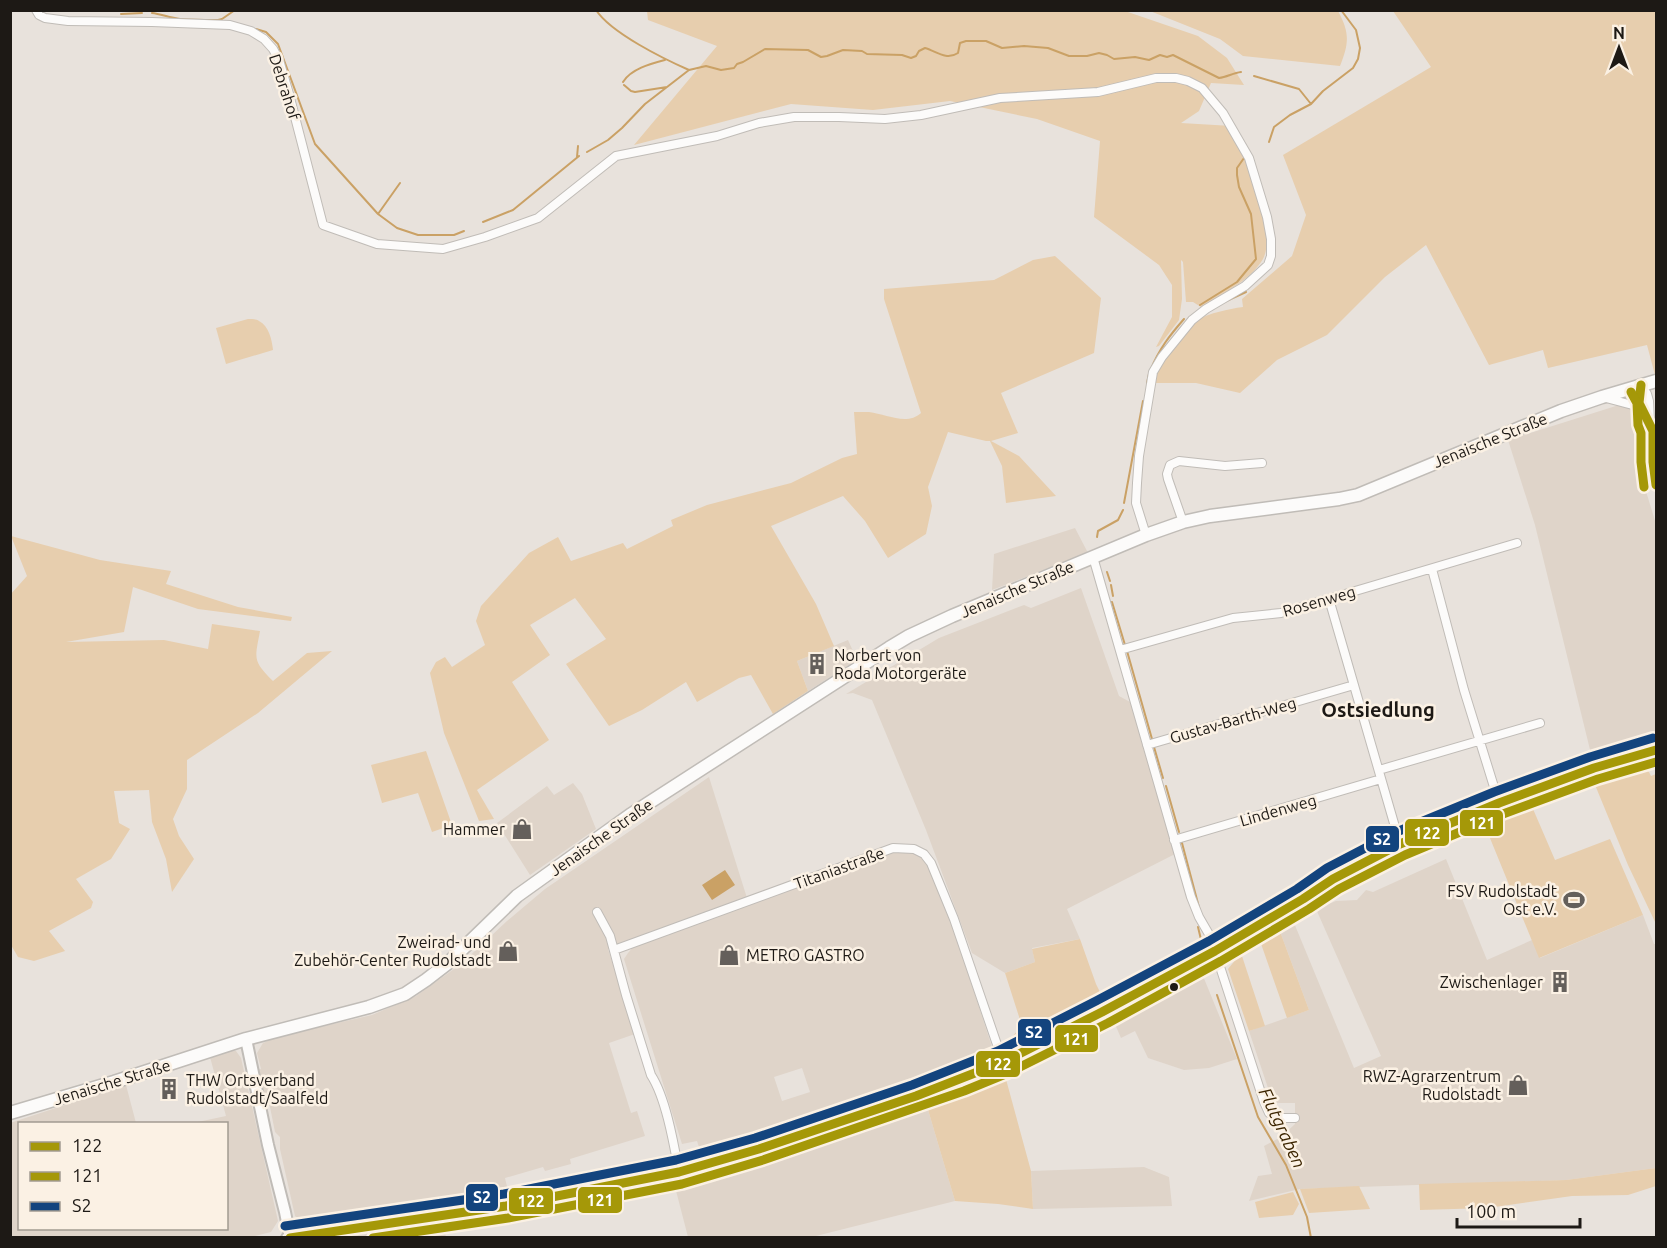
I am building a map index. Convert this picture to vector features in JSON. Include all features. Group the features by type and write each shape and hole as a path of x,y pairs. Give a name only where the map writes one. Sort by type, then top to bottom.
{"main road":[{"name":"Jenaische Straße","path":"10,1113 246,1039 369,1007 405,994 448,963 517,896 605,832 909,636 1093,557 1183,522 1210,516 1330,501 1358,495 1561,411 1656,381"}],"street":[{"name":"Debrahof","path":"36,10 45,18 68,21 230,25 251,31 264,39 279,60 323,225 377,244 444,249 538,218 616,156 717,136 759,123 794,117 885,119 912,116 1000,98 1098,92 1156,78 1176,78 1203,88 1223,113 1249,158 1267,217 1271,256 1268,265 1245,286 1192,320 1162,357 1154,372 1138,456 1136,503 1146,535"},
{"path":"1641,385 1640,407 1650,423"},
{"path":"1641,385 1647,394 1653,432 1656,485"},
{"path":"1602,397 1640,407"},
{"path":"1183,522 1168,479 1170,465 1179,461 1225,466 1262,463"},
{"name":"Rosenweg","path":"1120,650 1233,618 1281,613 1517,543"},
{"path":"1093,557 1191,897 1210,936 1264,1102 1269,1113 1275,1118 1295,1118"},
{"path":"1432,569 1464,690 1498,803"},
{"path":"1329,599 1400,844"},
{"name":"Gustav-Barth-Weg","path":"1147,745 1354,685"},
{"path":"1379,770 1540,723"},
{"path":"246,1039 268,1145 285,1212 288,1237 506,1206 679,1172 849,1119 960,1080 1003,1062 1215,951 1304,899 1333,879 1400,844 1498,803 1611,762 1656,750"},
{"name":"Lindenweg","path":"1174,840 1381,779"},
{"name":"Titaniastraße","path":"614,950 893,848 914,849 924,854 931,863 954,919 1003,1062"},
{"path":"597,912 610,936 651,1075 656,1082 669,1123 679,1172"}],"shaded area":[{"path":"647,11 1125,11 1198,36 1227,58 1244,85 1211,83 1199,111 1181,123 1232,126 1251,173 1263,212 1266,246 1263,259 1251,274 1201,307 1193,302 1186,302 1181,260 1182,299 1179,320 1156,347 1172,317 1172,285 1159,265 1094,217 1100,141 1037,119 950,101 873,110 791,104 634,145 717,46 648,20"},
{"path":"1150,11 1338,11 1345,26 1347,38 1345,51 1340,66 1243,56 1220,39"},
{"path":"1393,11 1656,11 1655,375 1647,345 1548,368 1543,350 1489,365 1426,245 1385,277 1327,335 1277,360 1240,393 1196,383 1155,383 1163,361 1193,323 1213,313 1243,307 1242,299 1292,256 1306,215 1283,155 1431,67"},
{"path":"1055,256 1101,298 1094,353 1001,393 1018,433 991,441 1019,456 1056,496 1006,503 1002,466 990,441 948,432 928,487 932,506 926,534 888,558 865,521 843,496 771,526 816,604 834,646 797,661 808,691 773,714 751,675 739,678 697,702 686,682 642,710 609,726 566,664 606,639 575,598 530,625 550,655 512,682 549,740 477,790 494,819 479,821 444,733 430,673 436,662 445,657 452,667 485,645 476,621 481,606 529,553 558,537 571,561 623,543 627,549 673,526 671,520 707,505 791,483 842,458 857,454 854,412 869,412 903,419 915,417 921,413 884,299 884,289 994,280 1033,260"},
{"path":"248,319 258,320 265,326 271,338 273,350 226,364 216,328"},
{"path":"1619,405 1640,413 1644,426 1645,451 1637,462 1656,524 1656,742 1593,762 1535,525 1508,440"},
{"path":"1075,528 1088,553 992,590 994,554"},
{"path":"11,536 100,560 171,571 166,584 238,607 292,617 291,621 198,609 133,587 124,632 66,642 164,640 208,649 212,624 260,631 256,654 258,663 273,681 307,653 332,651 258,713 187,760 187,789 173,819 179,836 194,859 172,892 166,859 152,822 149,790 114,791 119,823 130,829 111,859 76,879 93,902 91,908 49,931 65,951 34,961 18,957 11,945 10,595 27,576"},
{"path":"1081,588 1119,696 1130,702 1175,854 1067,909 1080,939 1032,948 1035,962 1005,973 972,953 926,830 872,700 853,693 846,694 939,638 1024,605 1031,608"},
{"path":"848,640 857,660 808,691 797,661"},
{"path":"426,751 452,825 432,832 418,793 382,803 371,765"},
{"path":"1641,765 1651,776 1656,774 1656,924 1628,865 1593,780"},
{"path":"709,777 747,898 608,949 635,1034 609,1043 631,1113 637,1111 645,1136 570,1159 571,1164 545,1171 543,1167 505,1178 509,1195 362,1216 359,1212 350,1213 347,1219 312,1223 305,1223 295,1216 280,1149 280,1137 275,1132 269,1102 264,1099 257,1070 261,1069 257,1053 263,1043 277,1037 372,1015 416,996 461,964 545,889"},
{"path":"573,783 582,794 596,829 530,875 497,823 547,786 554,795"},
{"path":"1530,802 1555,860 1610,839 1643,915 1539,958 1483,821"},
{"path":"897,851 914,852 923,857 951,919 992,1047 990,1058 950,1076 819,1122 702,1156 697,1141 682,1144 624,959 633,947 828,876 840,877 838,872","holes":["802,1068 810,1092 782,1101 774,1077"]},
{"path":"1446,859 1487,960 1532,940 1540,958 1643,915 1654,944 1656,944 1656,1168 1566,1180 1300,1189 1249,1201 1258,1176 1272,1174 1264,1146 1281,1137 1295,1124 1295,1103 1273,1103 1249,1031 1309,1010 1278,926 1292,918 1354,1068 1381,1056 1316,909 1336,901 1357,900 1366,890 1373,892"},
{"path":"725,870 735,885 712,900 702,885"},
{"path":"1278,926 1309,1010 1287,1018 1259,938"},
{"path":"1080,939 1104,1000 1050,1028 1044,1018 1032,1024 1037,1037 1023,1044 1010,1039 1022,1026 1005,973 1035,962 1032,949"},
{"path":"1241,953 1265,1026 1249,1031 1228,969"},
{"path":"1203,976 1237,1059 1209,1068 1184,1070 1148,1058 1135,1031 1121,1038 1114,1022"},
{"path":"231,1050 236,1051 241,1058 278,1221 271,1232 251,1237 11,1237 10,1123 126,1085 136,1122 18,1122 18,1230 228,1230 228,1122 198,1122 226,1116 210,1057"},
{"path":"1004,1072 1031,1171 1033,1209 955,1201 926,1103"},
{"path":"926,1103 955,1201 812,1237 688,1237 674,1183 743,1166"},
{"path":"1144,1167 1169,1177 1172,1206 1033,1209 1031,1171"},
{"path":"1656,1168 1656,1186 1628,1195 1572,1196 1488,1208 1420,1210 1419,1184 1566,1180"},
{"path":"1359,1186 1370,1209 1309,1213 1300,1189"},
{"path":"1293,1192 1299,1204 1293,1215 1259,1218 1255,1202"},
{"path":"443,1224 446,1237 345,1237"}],"waterway":[{"path":"152,13 180,19 218,20 235,10"},
{"path":"596,10 613,28 625,36 689,70"},
{"name":"Flutgraben","path":"1269,142 1274,127 1311,104 1323,91 1353,68 1358,59 1360,48 1356,30 1341,10"},
{"path":"121,14 142,13"},
{"path":"256,29 266,32 278,44 315,144 378,214 397,228 418,235 454,235 464,231"},
{"path":"587,152 608,140 645,104 689,70 706,66 721,70 734,68 737,64 765,49 808,50 821,57 843,50 862,51 867,54 902,55 911,58 925,48 949,56 958,53 960,43 986,41 1002,48 1024,46 1048,48 1069,56 1099,53 1114,59 1135,57 1149,60 1160,55 1167,57 1173,55 1219,78 1241,72"},
{"path":"623,82 636,70 665,60"},
{"path":"1254,76 1299,89 1311,104"},
{"path":"624,85 635,92 667,87"},
{"path":"577,157 578,146"},
{"path":"483,222 513,210 579,156"},
{"name":"Flutgraben","path":"1200,305 1237,282 1256,259 1251,214 1239,187 1237,175 1237,168 1244,158"},
{"path":"378,214 400,183"},
{"path":"1224,302 1246,292"},
{"name":"Flutgraben","path":"1151,369 1165,342 1184,319"},
{"name":"Flutgraben","path":"1147,383 1149,374"},
{"name":"Flutgraben","path":"1124,503 1143,401"},
{"name":"Flutgraben","path":"1097,537 1098,531 1118,520 1123,510"},
{"name":"Flutgraben","path":"1107,572 1110,581"},
{"name":"Flutgraben","path":"1111,585 1113,596"},
{"name":"Flutgraben","path":"1112,602 1125,645"},
{"name":"Flutgraben","path":"1127,651 1152,739"},
{"name":"Flutgraben","path":"1154,747 1163,778"},
{"name":"Flutgraben","path":"1166,786 1179,832"},
{"name":"Flutgraben","path":"1182,843 1201,915"},
{"name":"Flutgraben","path":"1198,927 1203,948"},
{"name":"Flutgraben","path":"1217,995 1258,1117 1286,1165 1307,1217 1311,1238"}],"transit line":[{"name":"122","path":"1641,385 1639,403 1653,431 1656,485"},
{"name":"121","path":"1631,392 1637,403 1644,487"},
{"name":"S2","path":"285,1226 504,1194 676,1160 755,1138 912,1085 998,1051 1096,1001 1209,941 1297,889 1327,868 1394,833 1494,792 1590,757 1653,738"},
{"name":"122","path":"290,1238 506,1206 679,1172 759,1149 916,1096 1003,1062 1102,1012 1215,951 1333,879 1400,844 1499,803 1594,768 1656,750"},
{"name":"121","path":"373,1238 508,1218 682,1184 763,1160 964,1091 1008,1073 1108,1023 1221,961 1339,889 1405,855 1503,814 1598,779 1656,762"}],"place":[{"name":"Norbert von Roda Motorgeräte","path":"817,664"},
{"name":"Hammer","path":"522,829"},
{"name":"FSV Rudolstadt Ost e.V.","path":"1574,900"},
{"name":"Zweirad- und Zubehör-Center Rudolstadt","path":"508,951"},
{"name":"METRO GASTRO","path":"729,955"},
{"name":"Zwischenlager","path":"1560,982"},
{"name":"RWZ-Agrarzentrum Rudolstadt","path":"1518,1085"},
{"name":"THW Ortsverband Rudolstadt/Saalfeld","path":"169,1089"}],"district":[{"name":"Ostsiedlung","path":"1378,710"}]}
